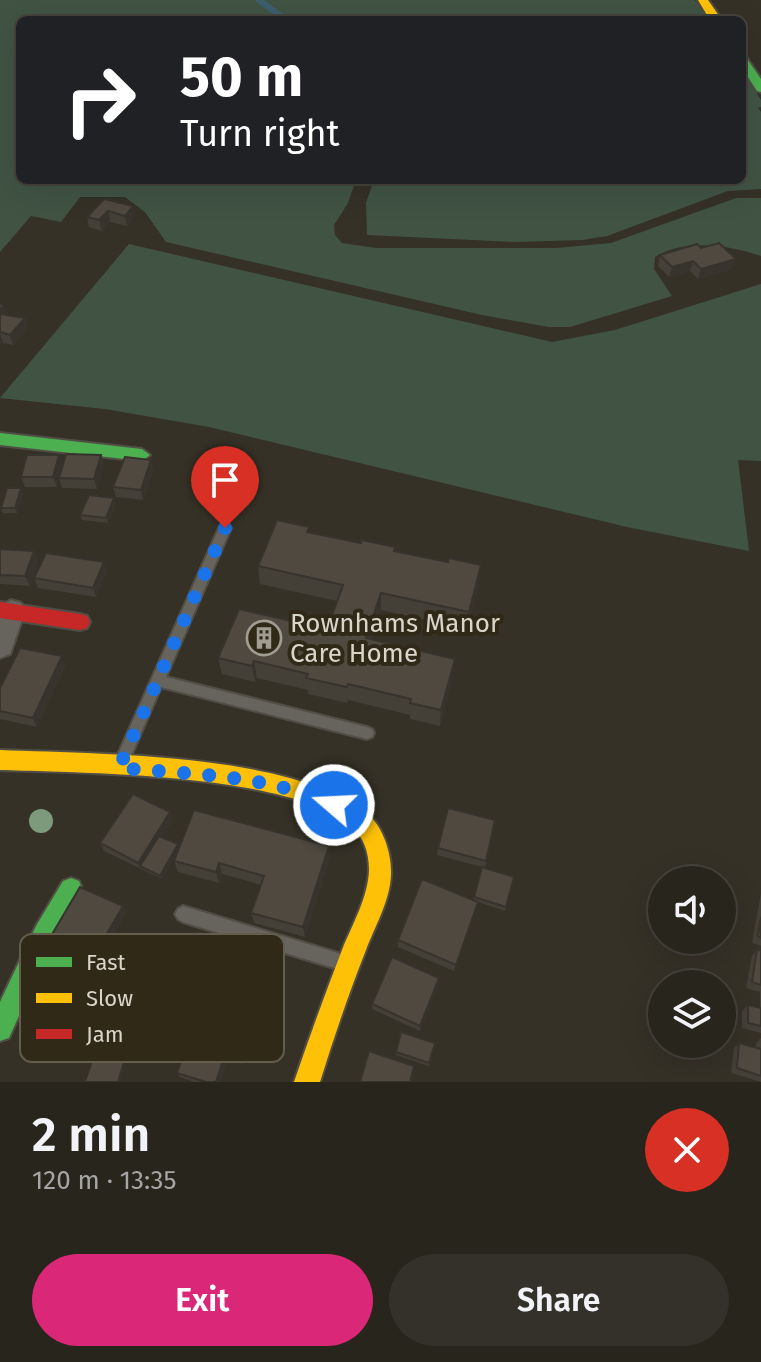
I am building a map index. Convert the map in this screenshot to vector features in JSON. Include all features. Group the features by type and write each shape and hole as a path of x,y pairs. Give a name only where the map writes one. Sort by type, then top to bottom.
{"street":[{"path":"746,65 761,88"},
{"path":"0,439 142,455"},
{"path":"0,646 5,610 80,622"},
{"path":"0,760 251,781 316,797 352,814 377,841 381,862 379,884 347,964 307,1082"},
{"path":"44,934 71,889"},
{"path":"0,1029 20,986"}],"lane":[{"path":"119,768 225,528"},
{"path":"157,680 367,733"},
{"path":"183,914 249,934"},
{"path":"284,945 347,964"}],"green space":[{"path":"0,0 695,0 706,16 16,16 16,184 355,184 348,203 334,225 335,235 342,243 376,248 556,248 611,243 736,198 761,198 761,256 707,245 667,251 655,257 654,269 672,296 570,327 549,327 482,315 166,242 145,212 125,197 80,197 61,222 31,216 0,252"},
{"path":"746,77 761,100 761,107 758,108 761,112 761,189 728,191 607,236 515,242 367,235 366,203 373,184 746,184"},
{"path":"129,244 552,342 615,330 761,284 761,461 738,460 749,551 627,527 209,427 105,409 0,398"}],"building":[{"path":"104,199 133,206 125,216 108,211 99,220 87,217"},
{"path":"719,243 736,259 701,269 693,261 672,267 660,255 697,244 701,248"},
{"path":"0,314 25,318 10,335 0,332"},
{"path":"66,454 101,455 94,479 59,478"},
{"path":"27,455 59,455 53,477 21,477"},
{"path":"125,457 151,460 141,490 113,487"},
{"path":"7,488 21,488 15,508 1,508"},
{"path":"89,495 114,498 106,518 80,515"},
{"name":"Rownhams Manor Care Home","path":"277,520 309,527 307,532 395,547 394,551 448,562 449,558 481,565 469,612 381,593 366,638 455,659 441,710 410,703 411,699 348,684 347,687 306,678 308,674 254,661 252,666 218,658 239,609 327,629 343,585 258,566"},
{"path":"0,549 34,551 25,576 0,575"},
{"path":"46,553 104,562 93,588 34,578"},
{"path":"20,648 62,656 33,718 0,711 0,688"},
{"path":"133,794 170,812 138,863 100,843"},
{"path":"448,808 495,820 486,861 438,848"},
{"path":"194,810 329,846 303,927 251,913 264,876 219,863 216,872 174,861"},
{"path":"159,836 178,844 160,876 140,866"},
{"path":"482,867 514,877 506,907 474,897"},
{"path":"422,879 478,902 456,965 398,940"},
{"path":"80,887 123,906 107,934 52,934"},
{"path":"757,949 761,951 761,985 752,982"},
{"path":"392,957 439,978 420,1026 372,1004"},
{"path":"748,1005 761,1008 761,1026 748,1023"},
{"path":"401,1032 435,1043 429,1063 396,1052"},
{"path":"739,1043 761,1049 761,1076 737,1068"},
{"path":"369,1051 414,1066 410,1082 360,1082"},
{"path":"92,1062 124,1062 118,1082 85,1082"},
{"path":"181,1062 222,1062 216,1082 177,1073"}],"waterway":[{"path":"259,0 281,16"}],"traffic: fast":[{"path":"746,65 761,88"},
{"path":"0,439 142,455"},
{"path":"44,934 71,889"},
{"path":"0,1029 20,986"}],"traffic: slow":[{"path":"703,0 713,16"},
{"path":"0,760 132,766 238,778 286,787 326,800 363,823 376,846 380,864 379,882 307,1082"}],"traffic: jam":[{"path":"0,610 80,622"}],"place":[{"name":"Rownhams Manor Care Home","path":"264,638"}],"route":[{"path":"225,528 119,768 251,781 316,797 334,805"}]}
